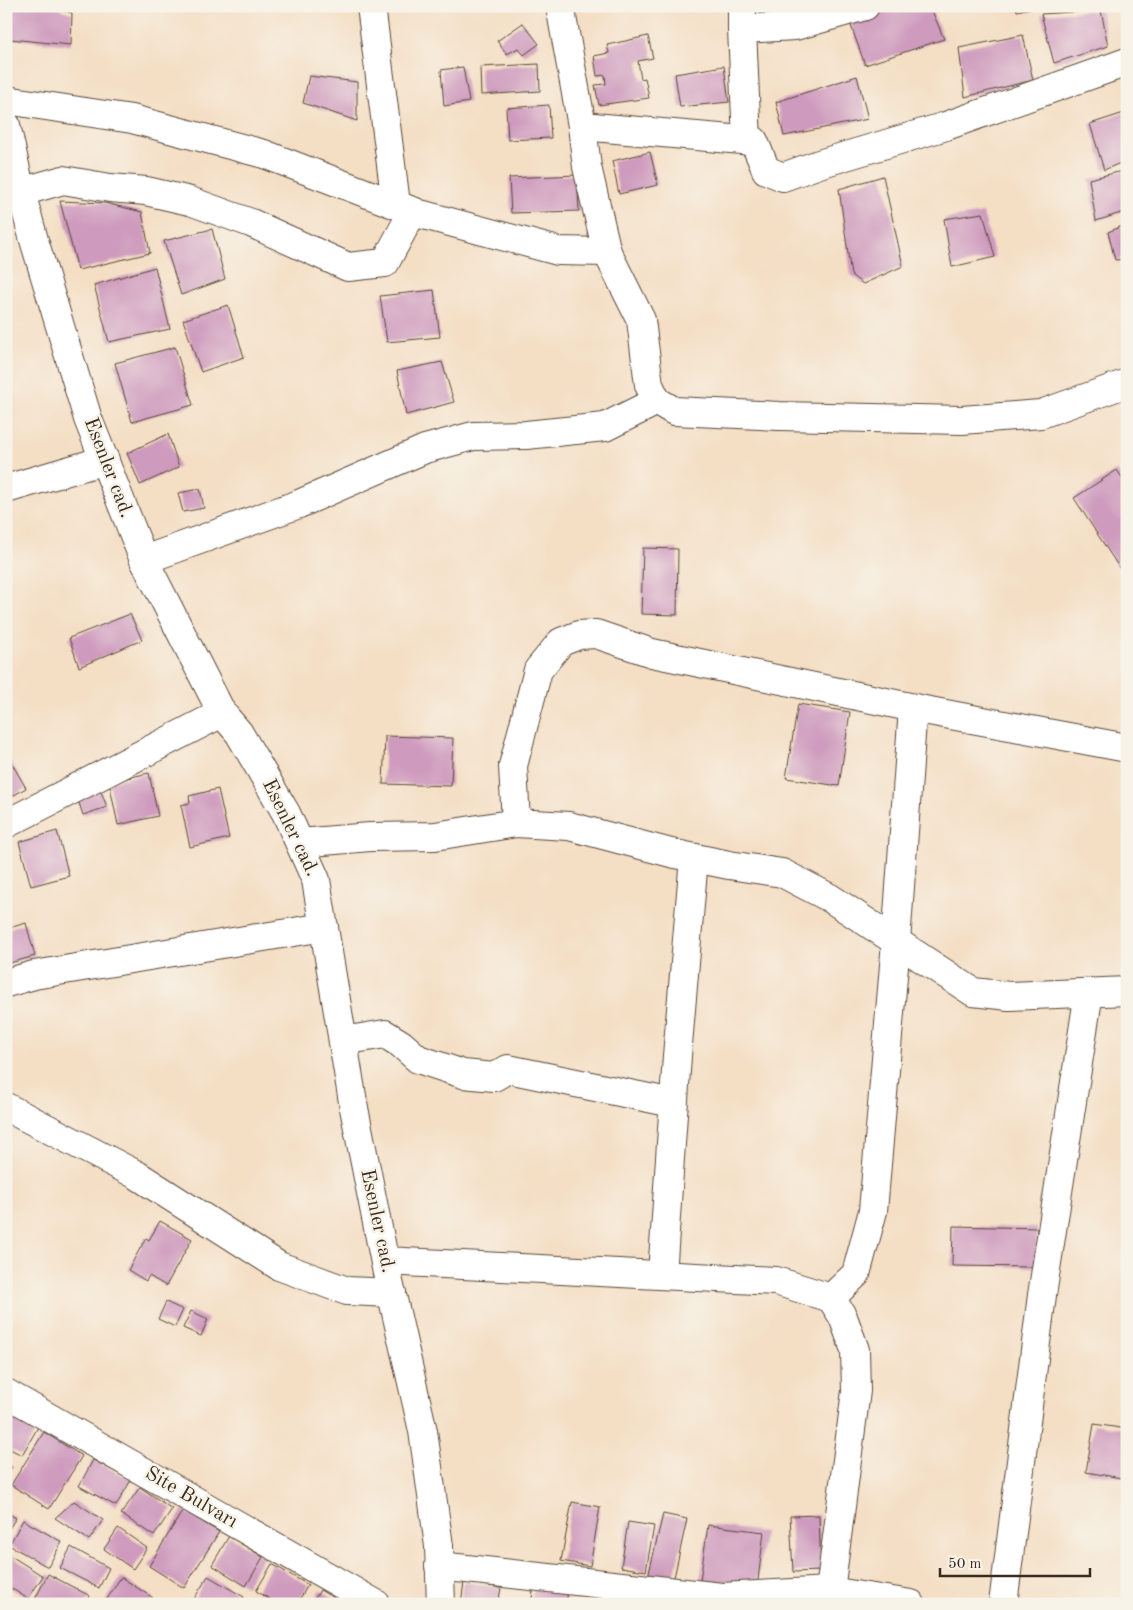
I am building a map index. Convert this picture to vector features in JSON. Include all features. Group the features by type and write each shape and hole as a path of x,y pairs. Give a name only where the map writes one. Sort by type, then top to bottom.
{"street":[{"path":"21,192 63,180 110,188 146,191 190,201 251,223 348,267 385,263 404,208 371,6"},
{"path":"560,6 588,168 607,252 641,320 649,385 657,401 674,411 780,416 962,420 1041,414 1127,383"},
{"path":"747,141 742,18 795,26 865,6"},
{"path":"582,126 754,141 766,170 783,177 819,164 946,126 1127,62"},
{"path":"6,100 132,119 264,154 404,208 558,251 607,252"},
{"name":"Esenler cad.","path":"6,125 21,192 88,419 144,560 222,714 240,733 286,813 316,880 354,1108 385,1261 423,1431 439,1546 441,1604"},
{"path":"144,560 299,504 425,449 473,436 526,435 605,426 657,401"},
{"path":"6,489 104,460"},
{"path":"516,823 513,766 538,670 561,642 579,635 596,634 652,653 913,708 1127,748"},
{"path":"830,1298 856,1274 873,1211 896,942 913,708"},
{"path":"6,824 222,714"},
{"path":"300,843 370,837 434,836 516,823 569,826 694,858 782,872 830,898 973,992 1009,996 1127,991"},
{"path":"662,1276 673,1104 694,858"},
{"path":"6,984 34,976 324,927"},
{"path":"1002,1604 1042,1295 1089,992"},
{"path":"343,1041 385,1034 418,1058 463,1074 494,1077 508,1069 673,1104"},
{"path":"6,1107 137,1175 278,1266 347,1291 392,1293"},
{"path":"385,1261 776,1281 830,1298 843,1317 855,1350 856,1391 830,1592"},
{"name":"Site Bulvarı","path":"6,1393 376,1604"},
{"path":"440,1566 722,1597 830,1592 911,1604"}],"building":[{"path":"11,6 50,6 72,13 71,45 10,39"},
{"path":"390,6 409,6 409,7 392,12"},
{"path":"895,6 930,6 944,39 865,65 849,20"},
{"path":"1016,6 1035,6 1035,7 1017,11"},
{"path":"1101,10 1108,46 1054,63 1041,14"},
{"path":"523,23 539,44 524,55 518,48 507,54 497,41"},
{"path":"1023,35 1033,80 965,97 959,48"},
{"path":"648,36 653,58 638,61 641,79 645,78 649,98 599,105 595,85 606,84 605,75 597,76 594,56 609,53 607,45"},
{"path":"539,64 540,91 481,95 480,67"},
{"path":"724,66 729,102 680,107 675,74"},
{"path":"463,67 469,102 444,106 441,70"},
{"path":"309,76 357,82 357,121 303,103"},
{"path":"857,76 868,119 784,136 776,102"},
{"path":"549,105 551,138 508,140 506,108"},
{"path":"1127,112 1127,160 1104,170 1090,124"},
{"path":"650,152 658,185 619,194 612,161"},
{"path":"1127,170 1127,211 1096,221 1089,179"},
{"path":"577,175 579,211 511,213 509,178"},
{"path":"883,176 903,266 863,284 851,275 839,189"},
{"path":"60,201 105,203 142,212 150,253 78,270"},
{"path":"983,213 995,257 952,267 944,219"},
{"path":"1127,224 1127,259 1115,260 1108,232"},
{"path":"212,229 225,279 181,295 164,241"},
{"path":"155,267 170,329 109,342 94,285"},
{"path":"434,290 440,337 387,342 380,296"},
{"path":"228,305 244,357 201,372 183,320"},
{"path":"175,347 193,405 132,422 115,363"},
{"path":"442,362 454,402 406,415 397,371"},
{"path":"168,434 179,467 140,485 127,453"},
{"path":"1117,470 1127,485 1127,569 1122,572 1074,498"},
{"path":"200,489 204,508 183,512 178,493"},
{"path":"643,548 678,549 677,615 641,614"},
{"path":"130,614 142,640 79,667 69,638"},
{"path":"798,704 850,712 839,786 786,778"},
{"path":"385,736 453,738 451,786 383,784"},
{"path":"6,753 26,788 6,800"},
{"path":"149,773 158,816 118,825 109,782"},
{"path":"100,789 107,807 83,815 77,797"},
{"path":"218,789 229,838 190,847 181,805 190,803 189,796"},
{"path":"57,831 69,876 31,886 19,842"},
{"path":"26,923 35,956 6,964 6,929"},
{"path":"160,1221 192,1239 166,1286 149,1276 146,1281 128,1270 146,1238 149,1240"},
{"path":"953,1226 1037,1228 1036,1267 952,1266"},
{"path":"166,1302 183,1310 175,1327 158,1319"},
{"path":"191,1311 208,1319 201,1336 183,1328"},
{"path":"6,1409 38,1427 22,1455 6,1447"},
{"path":"1094,1424 1127,1429 1127,1479 1086,1472"},
{"path":"44,1432 82,1456 49,1509 11,1485"},
{"path":"93,1460 131,1480 116,1506 79,1486"},
{"path":"6,1464 12,1467 6,1477"},
{"path":"140,1487 172,1509 154,1536 121,1514"},
{"path":"74,1501 103,1520 89,1540 55,1518"},
{"path":"572,1502 600,1507 590,1566 561,1561"},
{"path":"183,1510 219,1532 184,1588 149,1566"},
{"path":"6,1512 16,1518 6,1533"},
{"path":"663,1514 687,1519 673,1582 648,1577"},
{"path":"819,1515 821,1571 793,1572 790,1516"},
{"path":"23,1520 62,1542 48,1567 9,1545"},
{"path":"628,1522 654,1526 646,1571 621,1567"},
{"path":"708,1525 764,1532 757,1588 700,1581"},
{"path":"118,1528 147,1548 133,1569 104,1549"},
{"path":"229,1536 263,1557 246,1586 212,1565"},
{"path":"71,1547 109,1568 99,1588 60,1568"},
{"path":"6,1553 43,1576 28,1599 6,1585"},
{"path":"272,1564 308,1585 297,1604 278,1604 256,1591"},
{"path":"48,1574 90,1596 86,1604 45,1604 35,1599"},
{"path":"208,1576 244,1597 240,1604 202,1604 194,1599"},
{"path":"121,1577 153,1598 150,1604 104,1604"},
{"path":"464,1582 501,1588 498,1604 461,1604"},
{"path":"534,1585 568,1591 566,1604 531,1604"},
{"path":"320,1590 344,1604 312,1604"}]}
